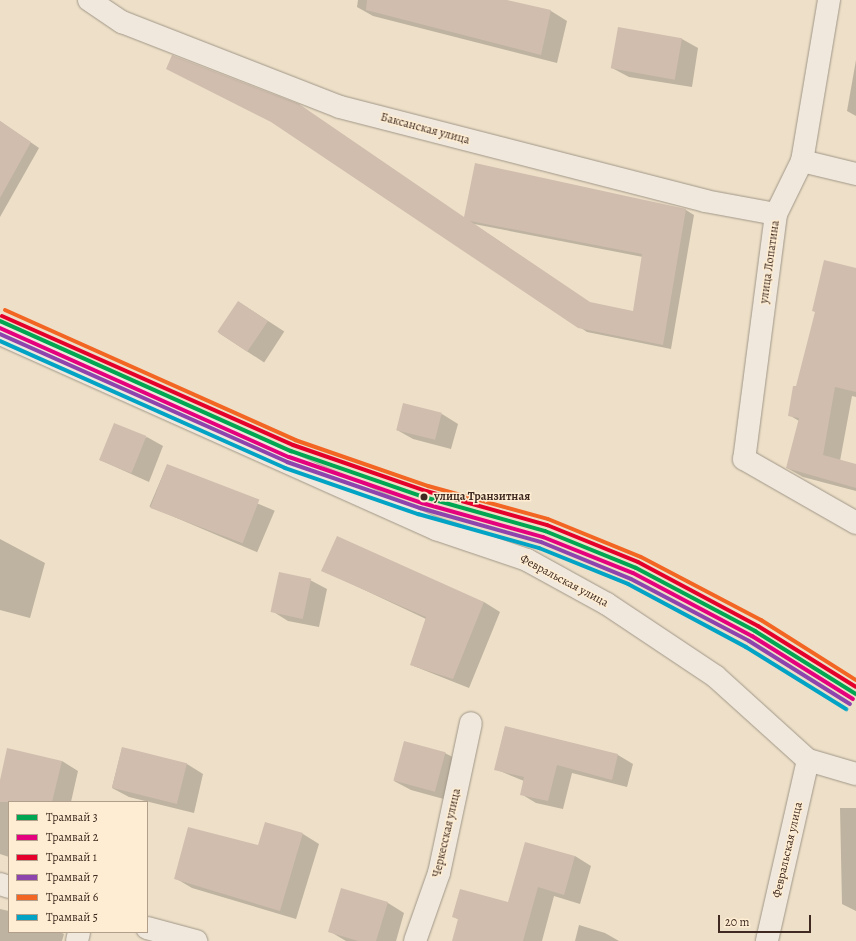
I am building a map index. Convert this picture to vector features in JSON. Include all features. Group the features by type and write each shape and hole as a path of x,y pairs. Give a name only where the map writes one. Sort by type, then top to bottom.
{"street":[{"name":"Баксанская улица","path":"90,0 122,22 340,107 705,201 776,214"},
{"name":"улица Лопатина","path":"829,0 802,161 776,214 744,459 856,523"},
{"path":"802,161 856,174"},
{"name":"Февральская улица","path":"0,334 436,528 527,560 607,604 715,676 808,760 856,774"},
{"name":"Черкесская улица","path":"415,941 439,873 471,723"},
{"name":"Февральская улица","path":"767,941 808,760"},
{"path":"148,928 196,941"}],"building":[{"path":"367,0 507,0 551,10 541,55 366,10"},
{"path":"618,27 682,38 675,80 611,68"},
{"path":"172,55 299,104 464,217 475,163 686,209 663,345 578,328 271,122 166,69","holes":["470,221 642,254 633,311 590,302"]},
{"path":"0,121 31,142 0,198"},
{"path":"824,260 856,268 856,392 835,387 823,455 856,464 856,488 786,468 799,418 788,416 793,386 796,386 815,312 812,311"},
{"path":"238,301 268,321 247,352 217,332"},
{"path":"403,403 442,413 435,440 396,430"},
{"path":"114,423 146,436 131,473 99,460"},
{"path":"167,464 259,499 243,543 150,508"},
{"path":"337,536 484,602 453,679 410,665 426,617 321,571"},
{"path":"279,572 311,579 303,619 270,612"},
{"path":"505,726 618,754 612,780 557,765 548,801 520,795 524,777 494,770"},
{"path":"404,741 446,752 435,792 393,781"},
{"path":"122,747 187,763 177,804 112,788"},
{"path":"7,748 62,761 52,801 0,802 0,780"},
{"path":"265,822 303,833 280,911 174,879 188,827 258,845"},
{"path":"525,842 575,856 564,895 538,887 523,941 452,941 458,919 452,917 460,889 508,902"},
{"path":"341,888 388,902 376,941 358,941 328,932"}],"tram line":[{"name":"6","path":"5,310 295,440 428,486 548,519 641,557 761,620 856,680"},
{"name":"1","path":"2,316 293,445 426,491 547,525 638,562 758,626 856,687"},
{"name":"3","path":"0,321 291,451 424,497 545,531 636,568 755,631 856,694"},
{"name":"2","path":"0,328 289,457 422,503 543,537 633,573 752,636 853,699"},
{"name":"7","path":"0,334 287,462 420,508 541,542 631,579 749,641 850,704"},
{"name":"5","path":"0,341 285,468 418,514 539,548 628,584 746,647 846,709"}],"place":[{"name":"улица Транзитная","path":"424,497"}]}
